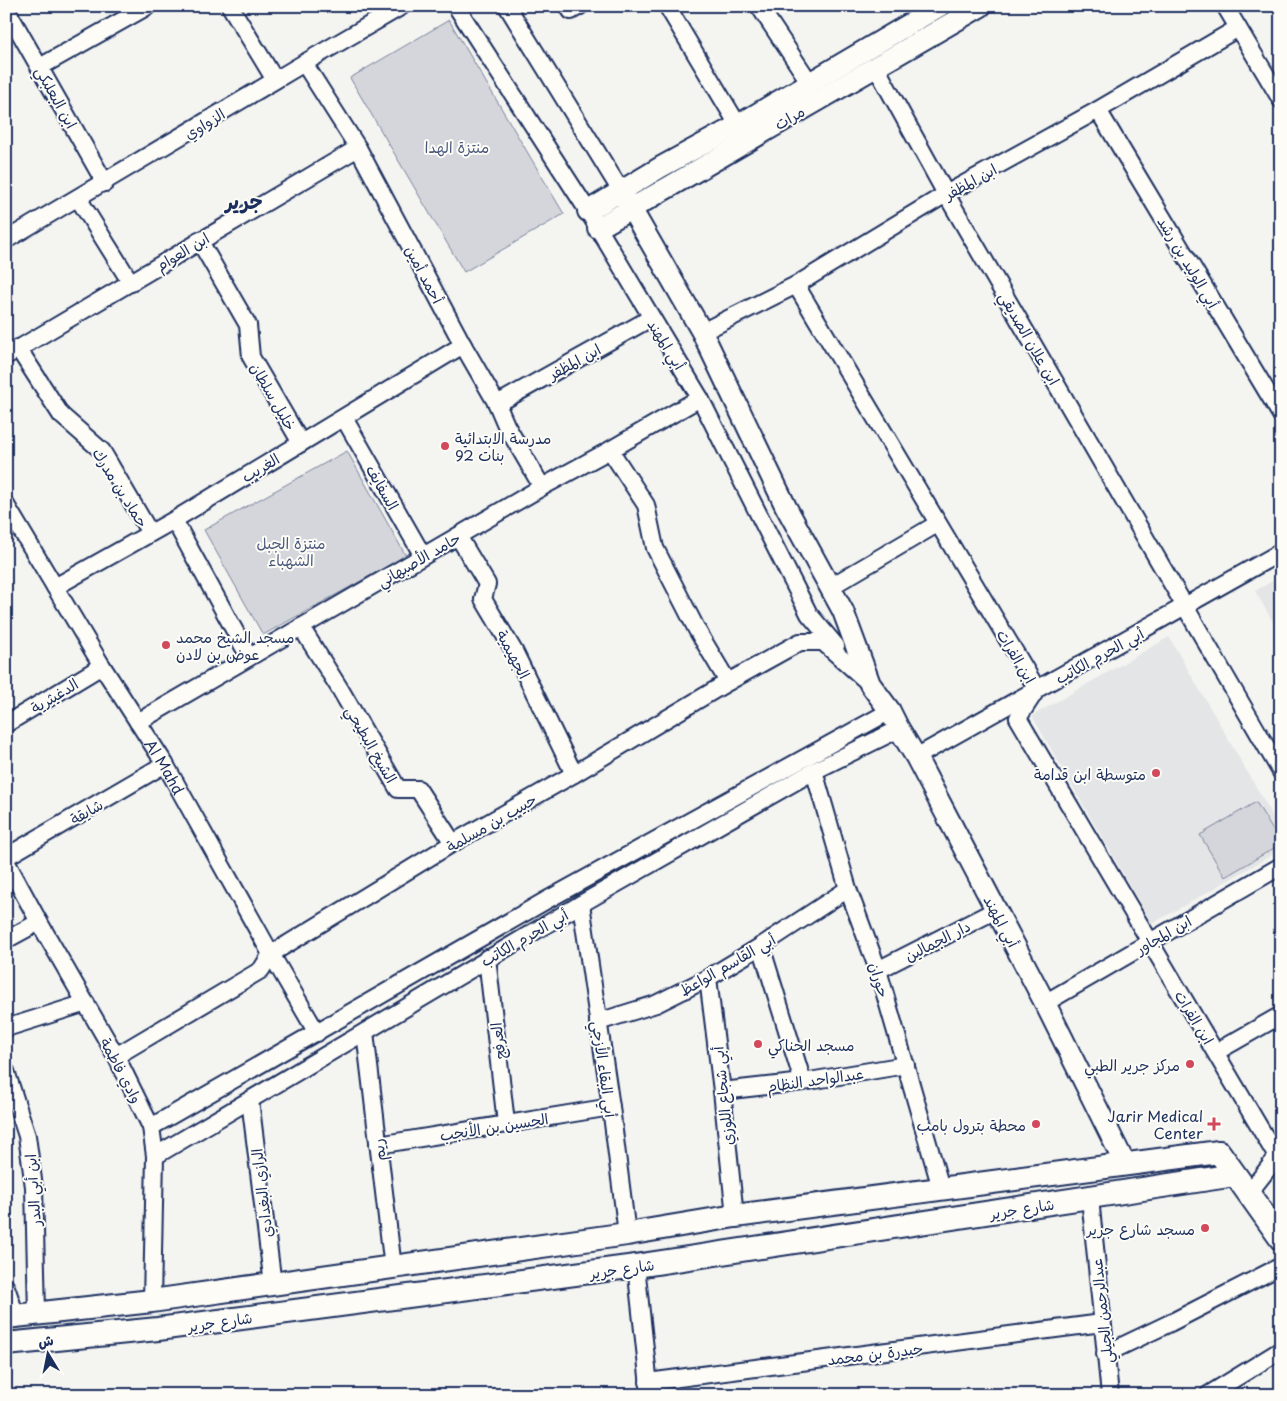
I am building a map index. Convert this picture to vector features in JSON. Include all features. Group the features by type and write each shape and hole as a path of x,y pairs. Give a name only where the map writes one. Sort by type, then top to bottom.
{"main road":[{"name":"شارع جرير","path":"6,1344 158,1329 636,1266 1235,1175 1219,1152 735,1216 627,1234 273,1285 152,1301 20,1315"},
{"path":"1235,1175 1281,1239"}],"street":[{"path":"40,67 148,6"},
{"path":"230,6 276,80"},
{"name":"الزواوي","path":"7,239 105,183 402,6"},
{"name":"أبي المهند","path":"456,6 466,14 588,211 700,398 809,614 870,684 890,711 899,730 916,756 1045,1003 1124,1164"},
{"name":"أبي المهند","path":"506,6 621,191 702,332 786,507 843,611 870,684"},
{"path":"568,6 571,11 580,6"},
{"path":"667,6 738,125"},
{"path":"759,6 810,83"},
{"name":"مرات","path":"588,211 940,6"},
{"name":"مرات","path":"598,228 981,6"},
{"path":"1225,6 1281,100"},
{"name":"ابن البعلبكي","path":"10,10 105,183"},
{"name":"ابن المظفر","path":"702,332 796,285 946,194 1098,110 1238,28"},
{"name":"أحمد أمين","path":"304,63 358,148 463,345 497,404 506,425 542,487"},
{"name":"ابن علان الصديقي","path":"876,67 946,194 1281,772"},
{"name":"أبي الوليد بن رشد","path":"1098,110 1281,416"},
{"name":"ابن العوام","path":"12,352 199,240 358,148"},
{"path":"661,167 656,177 658,184 673,184"},
{"path":"78,198 131,282"},
{"name":"خليل سلطان","path":"199,240 248,325 251,357 301,443"},
{"name":"ابن الفرات","path":"796,285 1036,689 1018,718 1149,941 1279,1156"},
{"name":"ابن المظفر","path":"497,404 651,318"},
{"name":"الغريب","path":"56,587 174,520 463,345"},
{"name":"حماد بن مدرك","path":"12,352 61,415 102,451 150,533"},
{"name":"حامد الأصبهاني","path":"138,722 542,487 700,398"},
{"name":"السفايف","path":"344,418 423,556"},
{"path":"610,450 646,505 655,548 697,630 728,682"},
{"name":"Al Mahd","path":"6,505 102,666 165,764 317,1033"},
{"name":"حماد بن مدرك","path":"174,520 249,657"},
{"path":"830,587 937,524"},
{"name":"الجهيمية","path":"458,536 487,584 483,599 514,651 574,774"},
{"name":"أبي الحرم الكاتب","path":"916,756 1281,552"},
{"name":"الشيخ البطيحي","path":"301,626 398,789 418,789 454,843"},
{"name":"حبيب بن مسلمة","path":"116,1056 261,970 271,954 454,843 728,682 800,642 823,642 870,684"},
{"name":"الدغيثرية","path":"6,724 102,666"},
{"name":"أبي الحرم الكاتب","path":"151,1127 545,901 890,711"},
{"name":"أبي الحرم الكاتب","path":"155,1156 581,904 814,771 899,730"},
{"name":"شايقة","path":"6,857 165,764"},
{"name":"حوران","path":"814,771 848,888 878,970 941,1188"},
{"name":"وادي فاطمة","path":"6,861 116,1056 151,1127 155,1156 152,1301"},
{"name":"ابن المجاور","path":"1045,1003 1281,866"},
{"name":"أبي القاسم الواعظ","path":"598,1022 656,1004 708,978 761,946 848,888"},
{"name":"أبي البقاء الأزجي","path":"581,904 627,1234"},
{"name":"دار الجمالين","path":"878,970 996,910"},
{"path":"6,940 39,922"},
{"path":"761,946 803,1082"},
{"name":"العرفج","path":"487,958 506,1124"},
{"name":"أبي شجاع اللوزي","path":"708,978 735,1216"},
{"path":"6,1028 86,1003"},
{"path":"1216,1052 1281,1015"},
{"name":"ريم","path":"366,1032 393,1268"},
{"name":"عبدالواحد النظام","path":"722,1091 803,1082 906,1065"},
{"name":"ابن أبي البدر","path":"6,1071 28,1136 34,1187 20,1315"},
{"name":"الرازي البغدادي","path":"250,1100 273,1285"},
{"name":"الحسين بن الأنجب","path":"378,1145 610,1107"},
{"path":"1248,1194 1279,1156"},
{"name":"عبدالرحمن الجيلي","path":"1090,1198 1110,1395"},
{"path":"636,1266 649,1389"},
{"path":"1105,1354 1281,1266"},
{"path":"6,1287 20,1315"},
{"name":"حيدرة بن محمد","path":"649,1389 1102,1323"},
{"path":"1208,1395 1281,1350"}],"shaded area":[{"path":"1281,576 1281,636 1255,591"},
{"name":"متوسطة ابن قدامة","path":"1169,637 1281,830 1281,850 1152,924 1032,716"}],"green space":[{"name":"منتزة الهدا","path":"449,20 564,214 464,272 350,78"},
{"name":"منتزة الجبل الشهباء","path":"347,451 406,556 263,635 204,530"},
{"path":"1256,802 1281,844 1225,877 1200,835"}],"place":[{"name":"مدرسة الابتدائية 92 بنات","path":"445,446"},
{"name":"مسجد الشيخ محمد عوض بن لادن","path":"166,645"},
{"name":"متوسطة ابن قدامة","path":"1156,773"},
{"name":"مسجد الحناكي","path":"758,1044"},
{"name":"مركز جرير الطبي","path":"1190,1064"},
{"name":"محطة بترول بامب","path":"1036,1124"},
{"name":"Jarir Medical Center","path":"1214,1124"},
{"name":"مسجد شارع جرير","path":"1205,1228"}],"district":[{"name":"جرير","path":"244,201"}]}
